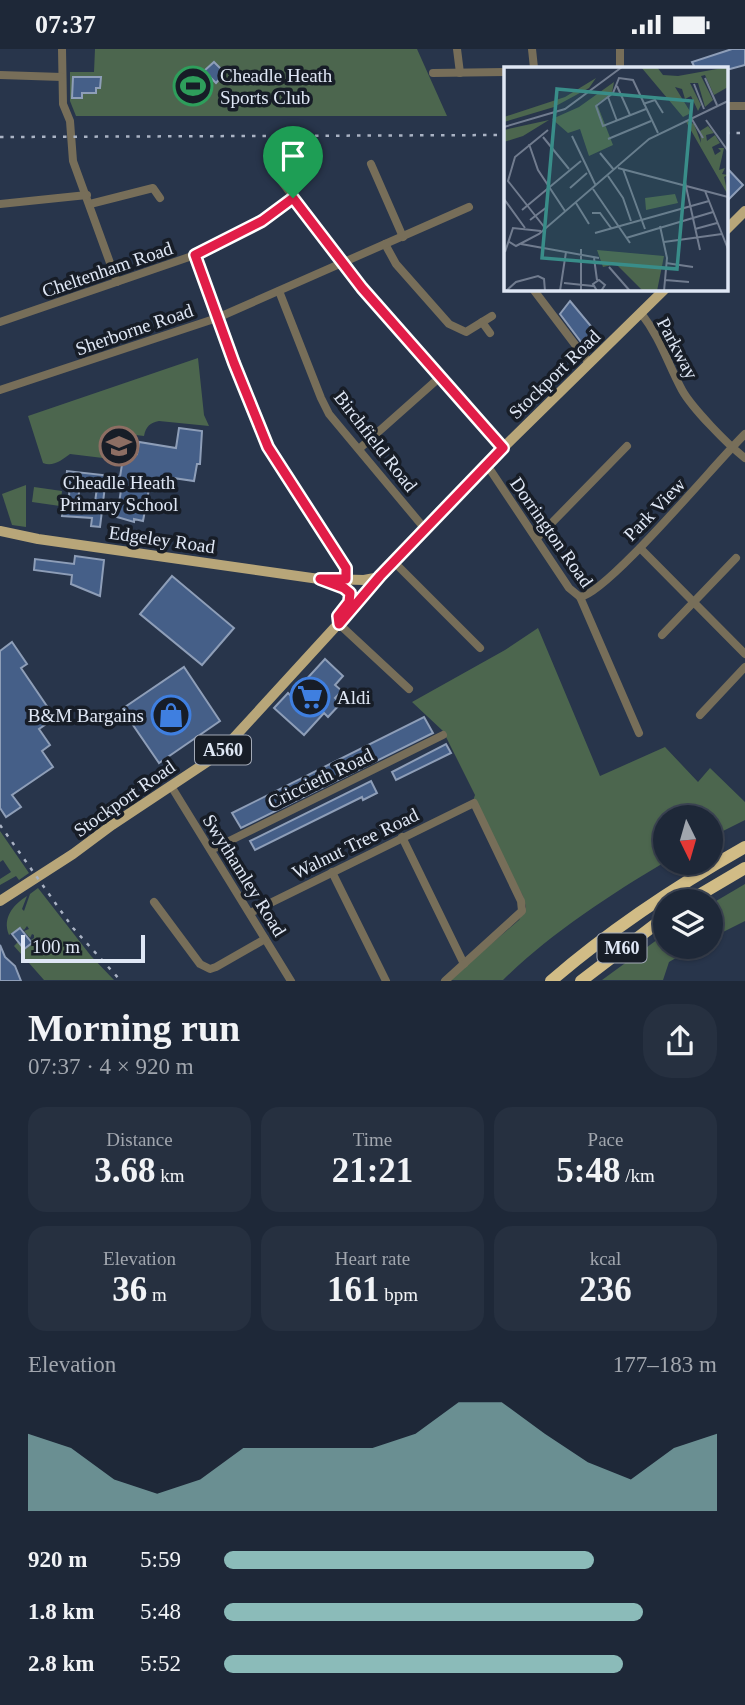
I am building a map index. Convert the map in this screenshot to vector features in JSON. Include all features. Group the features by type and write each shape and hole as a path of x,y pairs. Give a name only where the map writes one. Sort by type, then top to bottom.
{"highway":[{"name":"M60","path":"551,981 634,915 745,847"},
{"path":"710,889 745,869"},
{"name":"M60","path":"581,981 653,927"}],"main road":[{"path":"728,228 745,212"},
{"name":"Stockport Road","path":"1,899 55,866 219,754 425,529 503,448 663,291"},
{"name":"Edgeley Road","path":"0,531 38,540 320,579 344,588 356,599 363,597"},
{"path":"347,576 363,597"},
{"name":"Edgeley Road","path":"320,579 347,576 364,580 380,576"},
{"name":"A560","path":"339,624 338,616 349,602 350,593"}],"street":[{"path":"62,49 63,104 69,116 73,161 117,282"},
{"path":"457,49 460,73"},
{"path":"532,49 534,67"},
{"path":"620,49 620,67"},
{"path":"433,73 504,72"},
{"path":"0,75 62,77"},
{"path":"371,164 403,237"},
{"path":"273,170 362,288 503,448"},
{"path":"0,204 88,199 153,188 160,198"},
{"name":"Cheltenham Road","path":"0,322 195,255 262,221 293,198"},
{"name":"Sherborne Road","path":"0,390 216,318 469,208"},
{"path":"385,244 396,264 449,324 466,332 492,316"},
{"path":"195,255 216,318 268,447 347,576"},
{"name":"Birchfield Road","path":"279,291 329,414 425,529"},
{"path":"535,291 589,363"},
{"name":"Parkway","path":"641,313 659,339 684,393 731,447 745,458"},
{"path":"482,323 490,333"},
{"path":"359,449 439,378"},
{"name":"Park View","path":"580,597 591,593 640,548 745,434"},
{"path":"537,538 628,446"},
{"name":"Dorrington Road","path":"487,465 569,588 580,597 639,733"},
{"path":"640,548 745,654"},
{"path":"662,635 736,558"},
{"path":"394,562 480,648"},
{"path":"339,624 408,689"},
{"path":"701,715 745,667"},
{"name":"Criccieth Road","path":"211,850 443,735"},
{"name":"Swythamley Road","path":"171,786 291,981"},
{"name":"Walnut Tree Road","path":"250,913 474,803 523,906 520,915 464,964"},
{"path":"402,837 464,964 445,981"},
{"path":"332,872 386,981"},
{"path":"154,902 205,967 216,967 265,939"}],"green space":[{"name":"Cheadle Heath Sports Club","path":"95,49 417,49 447,116 76,116 70,101 70,72 94,72"},
{"path":"198,358 204,415 209,426 159,421 149,425 144,436 136,435 132,451 122,450 121,454 106,452 103,458 70,454 61,461 43,463 28,416"},
{"path":"26,485 26,527 12,525 2,494"},
{"path":"34,487 62,491 60,506 32,502"},
{"path":"538,628 600,776 665,747 698,782 710,768 745,802 745,820 723,831 723,805 653,805 653,869 580,916 503,980 449,980 519,920 526,907 523,896 473,801 475,795 443,731 412,702 505,650"},
{"path":"0,831 29,873 19,880 16,876 0,885 0,879 11,872 3,860 0,862"},
{"path":"745,884 745,921 723,932 723,897"},
{"path":"38,888 91,956 114,980 44,980 14,946 18,942 24,950 36,943 31,940 34,935 30,938 24,931 29,929 27,926 24,930 20,927 9,935 7,923 17,903 27,896 22,909 24,911 30,894"},
{"path":"653,943 653,959 674,959 669,962 663,980 602,980"}],"building":[{"path":"732,49 745,49 745,65 730,69 694,67 692,62"},
{"path":"214,62 225,73 216,83 204,71"},
{"path":"73,77 101,77 100,88 96,88 96,93 82,93 82,98 72,98"},
{"path":"728,169 743,185 728,200"},
{"path":"570,301 595,331 581,342 560,314"},
{"path":"179,428 202,431 200,464 197,464 194,481 173,478 172,488 164,487 163,491 149,489 143,521 134,519 134,522 117,517 121,490 105,486 100,527 91,526 92,518 62,516 64,496 69,496 70,482 66,481 67,471 120,477 124,452 137,454 139,442 176,448","holes":["80,485 97,488 95,502 78,500"]},
{"path":"75,556 104,560 100,596 71,584 72,575 34,570 35,559 74,564"},
{"path":"172,576 234,628 202,665 140,614"},
{"path":"12,642 27,664 21,668 55,718 39,729 50,745 42,751 53,767 12,795 21,807 6,817 0,808 0,651"},
{"name":"Aldi","path":"325,659 343,676 335,685 342,691 335,698 341,703 328,717 324,713 304,735 274,708 288,693 291,696"},
{"name":"B&M Bargains","path":"184,667 220,721 159,763 122,709"},
{"path":"424,717 433,733 241,828 232,813"},
{"path":"446,744 451,753 396,780 392,772"},
{"path":"371,781 377,793 363,800 362,797 255,850 250,841"},
{"path":"20,928 32,943 24,949 12,934"},
{"path":"0,945 5,957 15,966 21,981 0,981"}],"railway":[{"path":"728,133 745,133"},
{"path":"0,137 504,135"},
{"path":"0,825 73,928 121,981"}],"place":[{"name":"Cheadle Heath Sports Club","path":"193,86"},
{"name":"Cheadle Heath Primary School","path":"119,446"},
{"name":"Aldi","path":"310,697"},
{"name":"B&M Bargains","path":"171,715"}],"route":[{"path":"293,198 362,288 503,448 380,576 339,624 338,616 349,602 350,593 320,579 346,579 346,568 268,447 216,318 195,255 262,221 293,198"}]}
